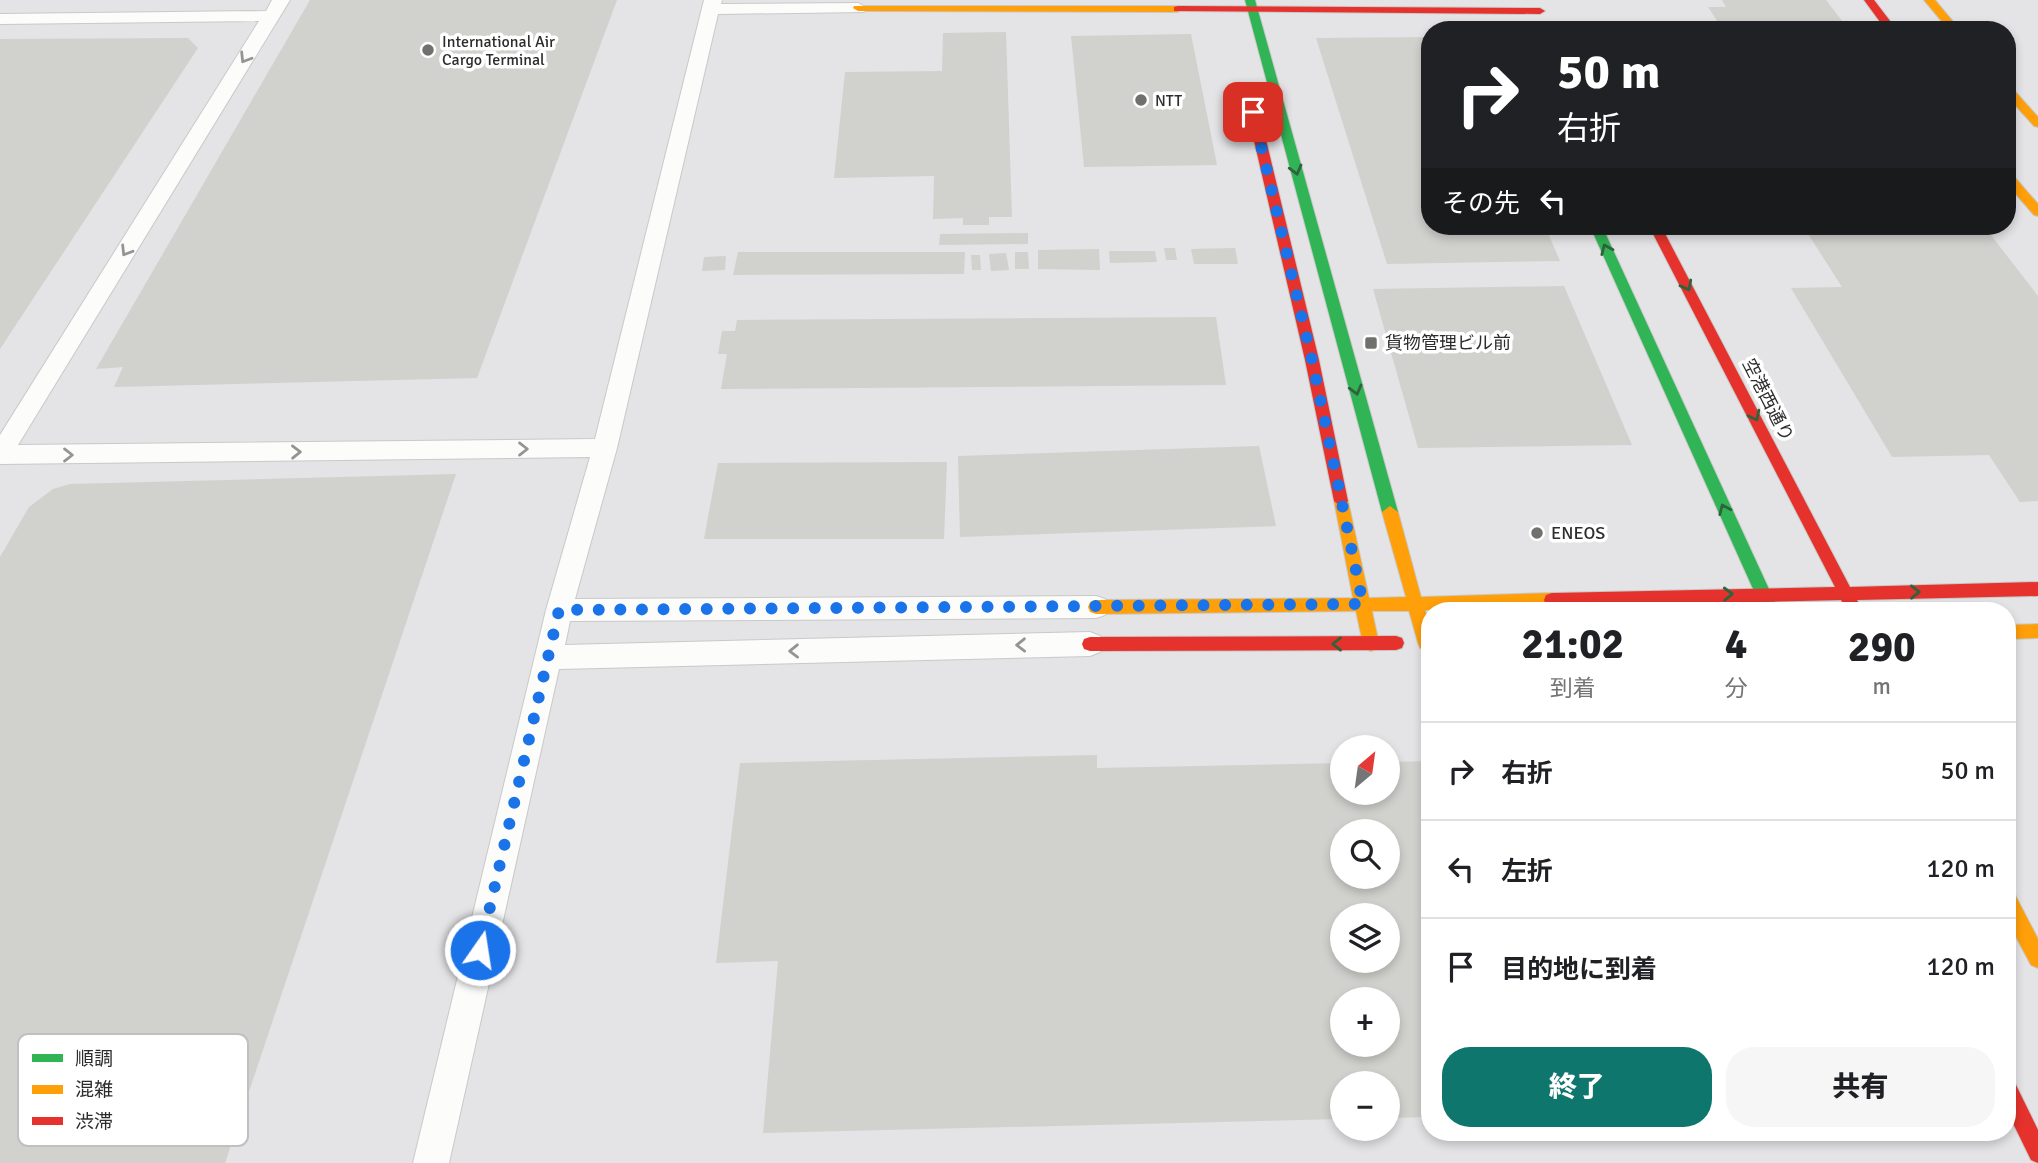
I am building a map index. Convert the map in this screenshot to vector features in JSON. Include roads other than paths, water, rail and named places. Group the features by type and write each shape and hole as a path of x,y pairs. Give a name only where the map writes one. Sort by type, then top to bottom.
{"main road":[{"path":"1870,0 1885,21"},
{"path":"1929,0 1947,21"},
{"path":"858,8 1224,10 1251,5 1537,6"},
{"path":"1251,5 1421,622"},
{"path":"1224,10 1231,29"},
{"path":"2016,99 2038,124"},
{"path":"1252,107 1312,360 1371,644"},
{"path":"2016,186 2038,212"},
{"path":"1600,235 1766,602"},
{"name":"空港西通り","path":"1660,235 1850,602"},
{"path":"1478,602 1762,593 2038,589"},
{"path":"1096,607 1421,604"},
{"path":"2016,632 2038,631"},
{"path":"1090,644 1421,643"},
{"path":"2016,917 2038,958"},
{"path":"2016,1107 2038,1153"}],"lane":[{"path":"431,1163 559,610 605,449 712,4 858,8"},
{"path":"0,455 276,8"},
{"path":"0,19 276,8"},
{"path":"0,455 605,449"},
{"path":"559,610 1096,607"},
{"path":"548,657 1090,644"}],"place":[{"name":"International Air Cargo Terminal","path":"428,50"},
{"name":"NTT","path":"1141,100"},
{"name":"貨物管理ビル前","path":"1371,343"},
{"name":"ENEOS","path":"1537,533"}]}
